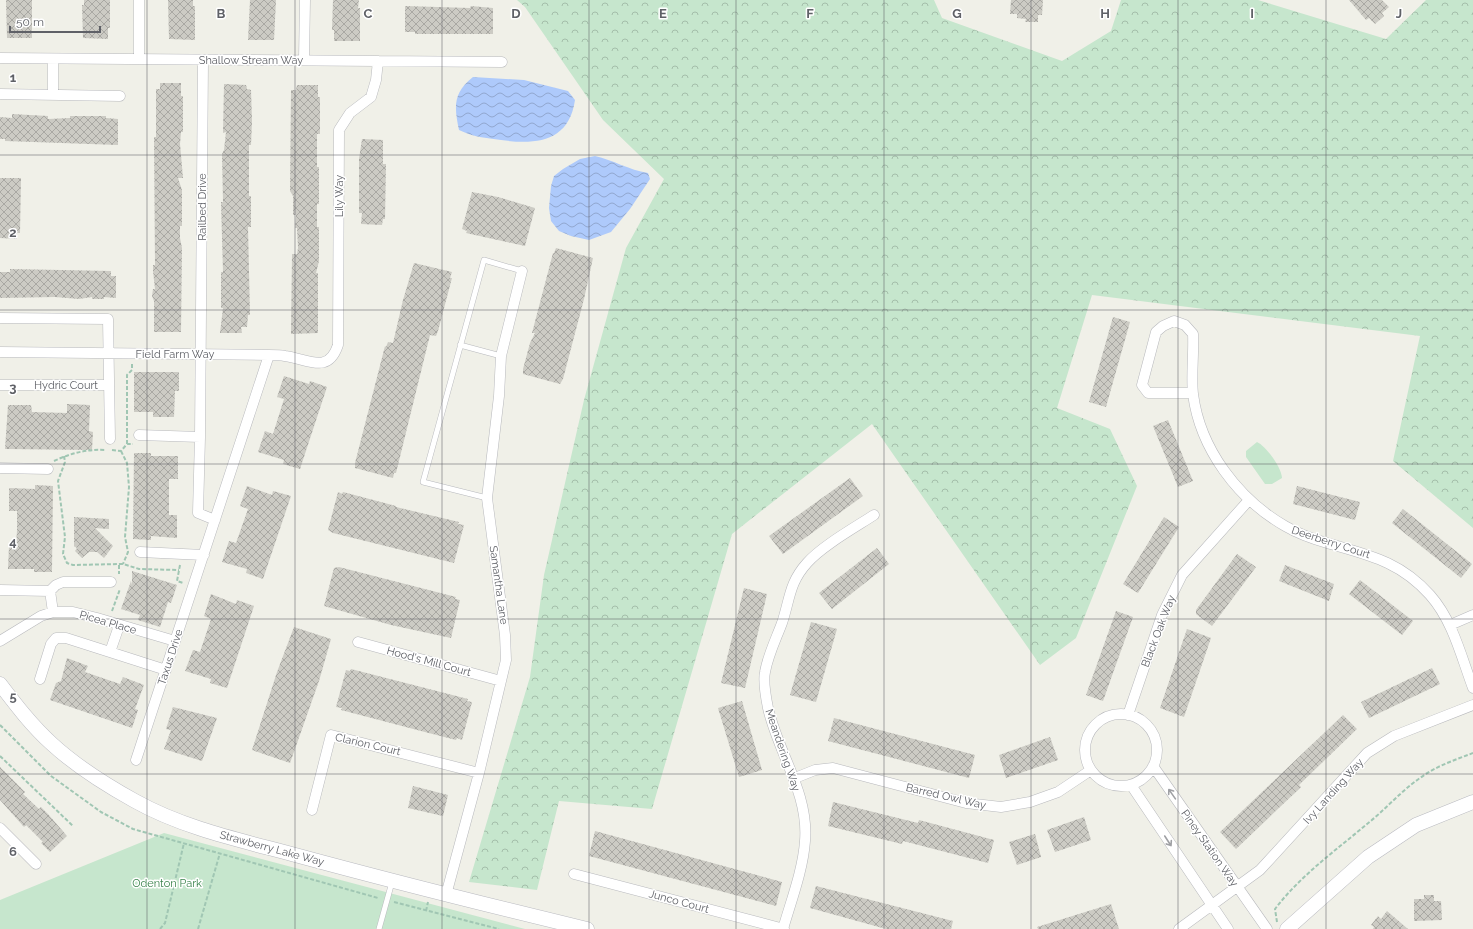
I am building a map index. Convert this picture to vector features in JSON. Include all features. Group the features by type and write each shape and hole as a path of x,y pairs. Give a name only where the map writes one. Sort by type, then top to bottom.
{"street":[{"path":"139,0 139,59"},
{"path":"304,60 305,0"},
{"name":"Shallow Stream Way","path":"0,58 502,62"},
{"path":"53,58 53,95"},
{"name":"Railbed Drive","path":"203,60 201,354 198,513 215,520"},
{"name":"Lily Way","path":"338,345 339,130 350,113 371,97 376,80 378,61"},
{"path":"0,94 120,96"},
{"name":"Samantha Lane","path":"446,896 479,773 506,660 505,635 487,498 499,396 501,356 522,271"},
{"name":"Hydric Court","path":"0,318 108,320 110,439"},
{"name":"Deerberry Court","path":"1193,393 1148,393 1142,385 1156,332 1163,326 1174,321 1185,325 1193,334 1193,393 1197,413 1208,442 1222,470 1249,500 1264,513 1286,527 1325,542 1383,559 1409,575 1442,609 1450,625 1473,688"},
{"name":"Field Farm Way","path":"0,352 269,355 285,356 312,363 325,363 335,355 338,345"},
{"name":"Taxus Drive","path":"136,760 269,355"},
{"name":"Hydric Court","path":"0,385 109,385"},
{"path":"139,435 200,437"},
{"path":"0,468 48,469"},
{"name":"Black Oak Way","path":"1128,715 1162,615 1182,575 1249,500"},
{"name":"Meandering Way","path":"784,929 800,868 805,840 804,814 795,778 780,744 768,708 765,673 783,620 792,584 800,572 819,552 874,515"},
{"path":"140,552 204,554"},
{"path":"0,590 50,591 56,585 63,582 117,582"},
{"path":"50,591 53,612"},
{"name":"Picea Place","path":"0,641 41,616 53,612 73,612 175,641"},
{"path":"1450,625 1473,615"},
{"path":"110,652 119,626"},
{"path":"40,679 51,644 56,638 66,638 166,670"},
{"name":"Hood's Mill Court","path":"358,642 501,681"},
{"name":"Strawberry Lake Way","path":"0,684 51,743 91,774 136,802 175,819 216,833 446,896 587,929"},
{"name":"Ivy Landing Way","path":"1179,929 1260,870 1367,753 1394,736 1473,705"},
{"path":"1112,715 1128,715 1146,724 1154,735 1157,745 1154,766 1144,778 1131,785 1113,785 1100,779 1091,770 1086,759 1085,751 1087,739 1092,730 1101,720 1112,715"},
{"name":"Clarion Court","path":"312,810 331,735 479,773"},
{"name":"Piney Station Way","path":"1154,766 1267,929"},
{"name":"Barred Owl Way","path":"795,778 815,770 833,768 966,803 1001,807 1030,802 1058,792 1091,770"},
{"path":"1131,785 1210,905 1228,929"},
{"path":"1284,927 1368,857 1416,825 1473,802"},
{"path":"0,828 36,864"},
{"name":"Junco Court","path":"574,874 784,929"}],"lane":[{"path":"487,498 423,482 484,260 522,271"},
{"path":"460,345 501,356"},
{"path":"379,929 392,881"}],"path":[{"path":"48,469 53,462 64,456 81,451 121,451 127,444 127,375 132,370 132,354"},
{"path":"127,444 136,443 139,435"},
{"path":"121,451 127,463 129,487 128,509 125,525 128,552 123,564"},
{"path":"64,456 65,462 58,481 65,537 63,554 67,563 73,565 123,564 139,569 179,570"},
{"path":"182,554 176,581 193,586"},
{"path":"108,622 120,591 117,582 119,565"},
{"path":"1284,927 1276,921 1275,909 1284,898 1331,852 1368,824 1420,777 1446,763 1473,754"},
{"path":"0,756 73,826"},
{"path":"160,929 165,924 184,843"},
{"path":"198,929 220,853"},
{"path":"426,911 429,899"}],"green space":[{"path":"517,0 934,0 942,18 1062,61 1111,31 1121,0 1258,0 1386,39 1426,0 1473,0 1473,528 1393,461 1420,336 1092,295 1057,408 1110,429 1137,486 1076,638 1040,665 872,424 732,534 652,809 559,801 537,890 469,882 530,677 544,575 584,400 626,248 664,179 603,120 525,7"},
{"path":"1257,442 1265,448 1273,458 1281,474 1282,478 1272,484 1265,484 1246,457 1246,451"},
{"name":"Odenton Park","path":"164,833 525,929 0,929 0,900"}],"water":[{"path":"473,77 524,80 568,91 575,100 572,114 566,125 558,132 549,138 538,141 526,142 501,140 469,134 459,130 456,107 458,94 466,83"},
{"path":"595,156 634,170 648,173 650,179 630,209 611,232 589,240 571,236 559,231 551,221 549,208 551,186 554,176 580,159"}],"building":[{"path":"6,0 32,0 32,38 7,38"},
{"path":"84,0 110,0 110,28 108,28 108,39 83,38 82,5 84,5"},
{"path":"168,0 193,0 193,6 195,6 195,40 169,39"},
{"path":"250,0 276,0 274,40 248,40"},
{"path":"333,0 359,0 360,41 334,41 334,30 332,30"},
{"path":"1011,0 1043,0 1042,15 1038,15 1038,22 1025,22 1026,19 1017,18 1017,14 1010,14"},
{"path":"1349,0 1382,0 1389,7 1382,13 1384,16 1375,24 1369,18 1366,20"},
{"path":"405,6 470,8 471,6 493,8 493,34 415,34 415,32 405,32"},
{"path":"160,83 181,83 181,96 183,96 183,132 181,132 180,144 183,178 178,178 182,190 182,226 180,226 182,248 181,332 154,332 154,301 152,296 153,289 155,289 153,271 153,265 155,265 154,137 156,137 156,89 160,89"},
{"path":"224,84 246,85 247,89 251,90 252,121 251,145 249,145 249,196 251,196 251,227 248,227 250,315 248,315 247,327 241,327 242,333 220,333 223,308 221,308 221,272 223,272 221,202 223,202 222,154 224,150 226,132 223,133"},
{"path":"297,85 318,85 318,97 320,97 320,134 317,134 317,167 319,167 319,204 317,204 317,227 319,227 319,261 316,273 318,273 318,333 291,334 292,254 297,254 298,248 297,228 295,228 296,215 293,215 293,196 290,191 291,90 296,90"},
{"path":"12,114 48,116 48,119 70,118 70,116 106,116 106,118 118,119 118,145 5,141 5,139 0,139 0,117 12,118"},
{"path":"362,139 383,140 383,164 386,164 385,219 383,219 382,225 361,224 362,213 359,213 359,159"},
{"path":"0,178 21,178 20,233 17,233 17,239 0,238"},
{"path":"472,192 498,197 535,208 525,246 466,233 467,231 462,229"},
{"path":"556,248 593,258 584,299 563,379 560,384 523,374 530,343 535,333 532,333 553,253"},
{"path":"414,263 452,272 450,278 452,278 438,331 436,336 430,335 396,473 394,473 393,478 355,468 355,463 385,346 386,347 388,342 393,343 403,300"},
{"path":"10,269 111,271 111,276 116,276 116,298 0,298 0,272 10,272"},
{"path":"1113,317 1130,322 1106,407 1089,402"},
{"path":"134,372 179,372 179,391 175,391 174,417 153,417 153,412 134,412"},
{"path":"284,376 309,384 310,381 327,387 300,469 283,464 284,460 258,452 265,431 273,434 284,399 277,397"},
{"path":"67,404 90,405 89,431 93,432 92,450 5,449 8,405 31,405 32,412 67,413"},
{"path":"1168,420 1193,481 1178,487 1153,426"},
{"path":"134,453 151,453 151,456 178,456 178,479 169,479 169,515 177,515 177,538 151,536 151,540 133,539"},
{"path":"850,478 863,496 783,554 769,536"},
{"path":"35,485 53,486 52,572 34,572 34,569 8,569 9,546 16,547 17,530 17,511 9,511 9,488 35,489"},
{"path":"247,486 272,495 273,491 291,496 263,579 246,573 247,569 222,562 229,541 236,543 248,509 240,506"},
{"path":"1297,486 1360,502 1355,520 1293,504"},
{"path":"338,492 342,494 343,492 396,507 459,522 458,524 464,525 454,563 333,533 328,530"},
{"path":"1403,509 1472,564 1461,578 1392,523"},
{"path":"74,517 109,519 109,529 95,528 113,546 104,558 97,552 89,552 82,558 75,551 77,548 74,546"},
{"path":"1164,517 1179,527 1138,593 1123,584"},
{"path":"877,548 889,564 832,609 819,593"},
{"path":"1237,554 1256,567 1212,626 1196,614 1196,610"},
{"path":"1285,565 1334,584 1329,601 1279,581"},
{"path":"339,567 456,597 455,599 460,600 451,638 391,625 324,606 334,568"},
{"path":"132,571 177,585 171,603 168,602 160,627 138,620 140,615 121,609 131,581 132,585"},
{"path":"1360,580 1413,621 1402,635 1349,594"},
{"path":"744,588 767,594 745,688 721,683"},
{"path":"211,594 236,604 237,600 254,606 227,688 210,683 211,679 185,671 193,650 200,652 211,619 204,616"},
{"path":"1116,611 1133,617 1103,701 1086,695"},
{"path":"811,622 837,629 816,702 790,695"},
{"path":"294,627 331,639 319,681 290,763 252,750 277,672"},
{"path":"1187,629 1211,638 1184,717 1160,708"},
{"path":"67,658 88,666 85,672 120,684 123,677 144,685 135,709 138,710 132,728 50,700 56,683 61,681"},
{"path":"1432,668 1440,684 1369,718 1361,702"},
{"path":"351,669 468,699 467,701 472,702 462,740 457,738 456,740 421,731 341,710 342,708 336,707 346,670 350,671"},
{"path":"742,701 762,770 739,777 718,708"},
{"path":"173,707 217,718 202,761 164,749 171,730 166,729"},
{"path":"1343,715 1357,729 1299,785 1301,787 1236,849 1220,832"},
{"path":"834,718 975,755 969,778 828,741"},
{"path":"1050,737 1058,760 1006,778 999,755"},
{"path":"0,767 25,792 23,794 39,809 41,807 67,836 50,852 41,843 43,842 26,825 24,827 0,800"},
{"path":"413,786 448,795 443,816 408,808"},
{"path":"833,802 918,823 919,820 994,840 988,863 903,841 902,844 828,826"},
{"path":"1084,817 1091,840 1055,852 1047,830"},
{"path":"595,831 782,882 776,906 589,856"},
{"path":"1035,834 1041,857 1017,865 1009,842"},
{"path":"816,886 953,921 951,929 886,929 810,908"},
{"path":"1424,895 1434,895 1434,901 1441,901 1442,920 1414,921 1414,899 1424,899"},
{"path":"1111,904 1119,929 1038,929 1037,927"},
{"path":"1387,911 1408,929 1373,929 1374,927 1371,925 1378,916 1381,919"}]}
